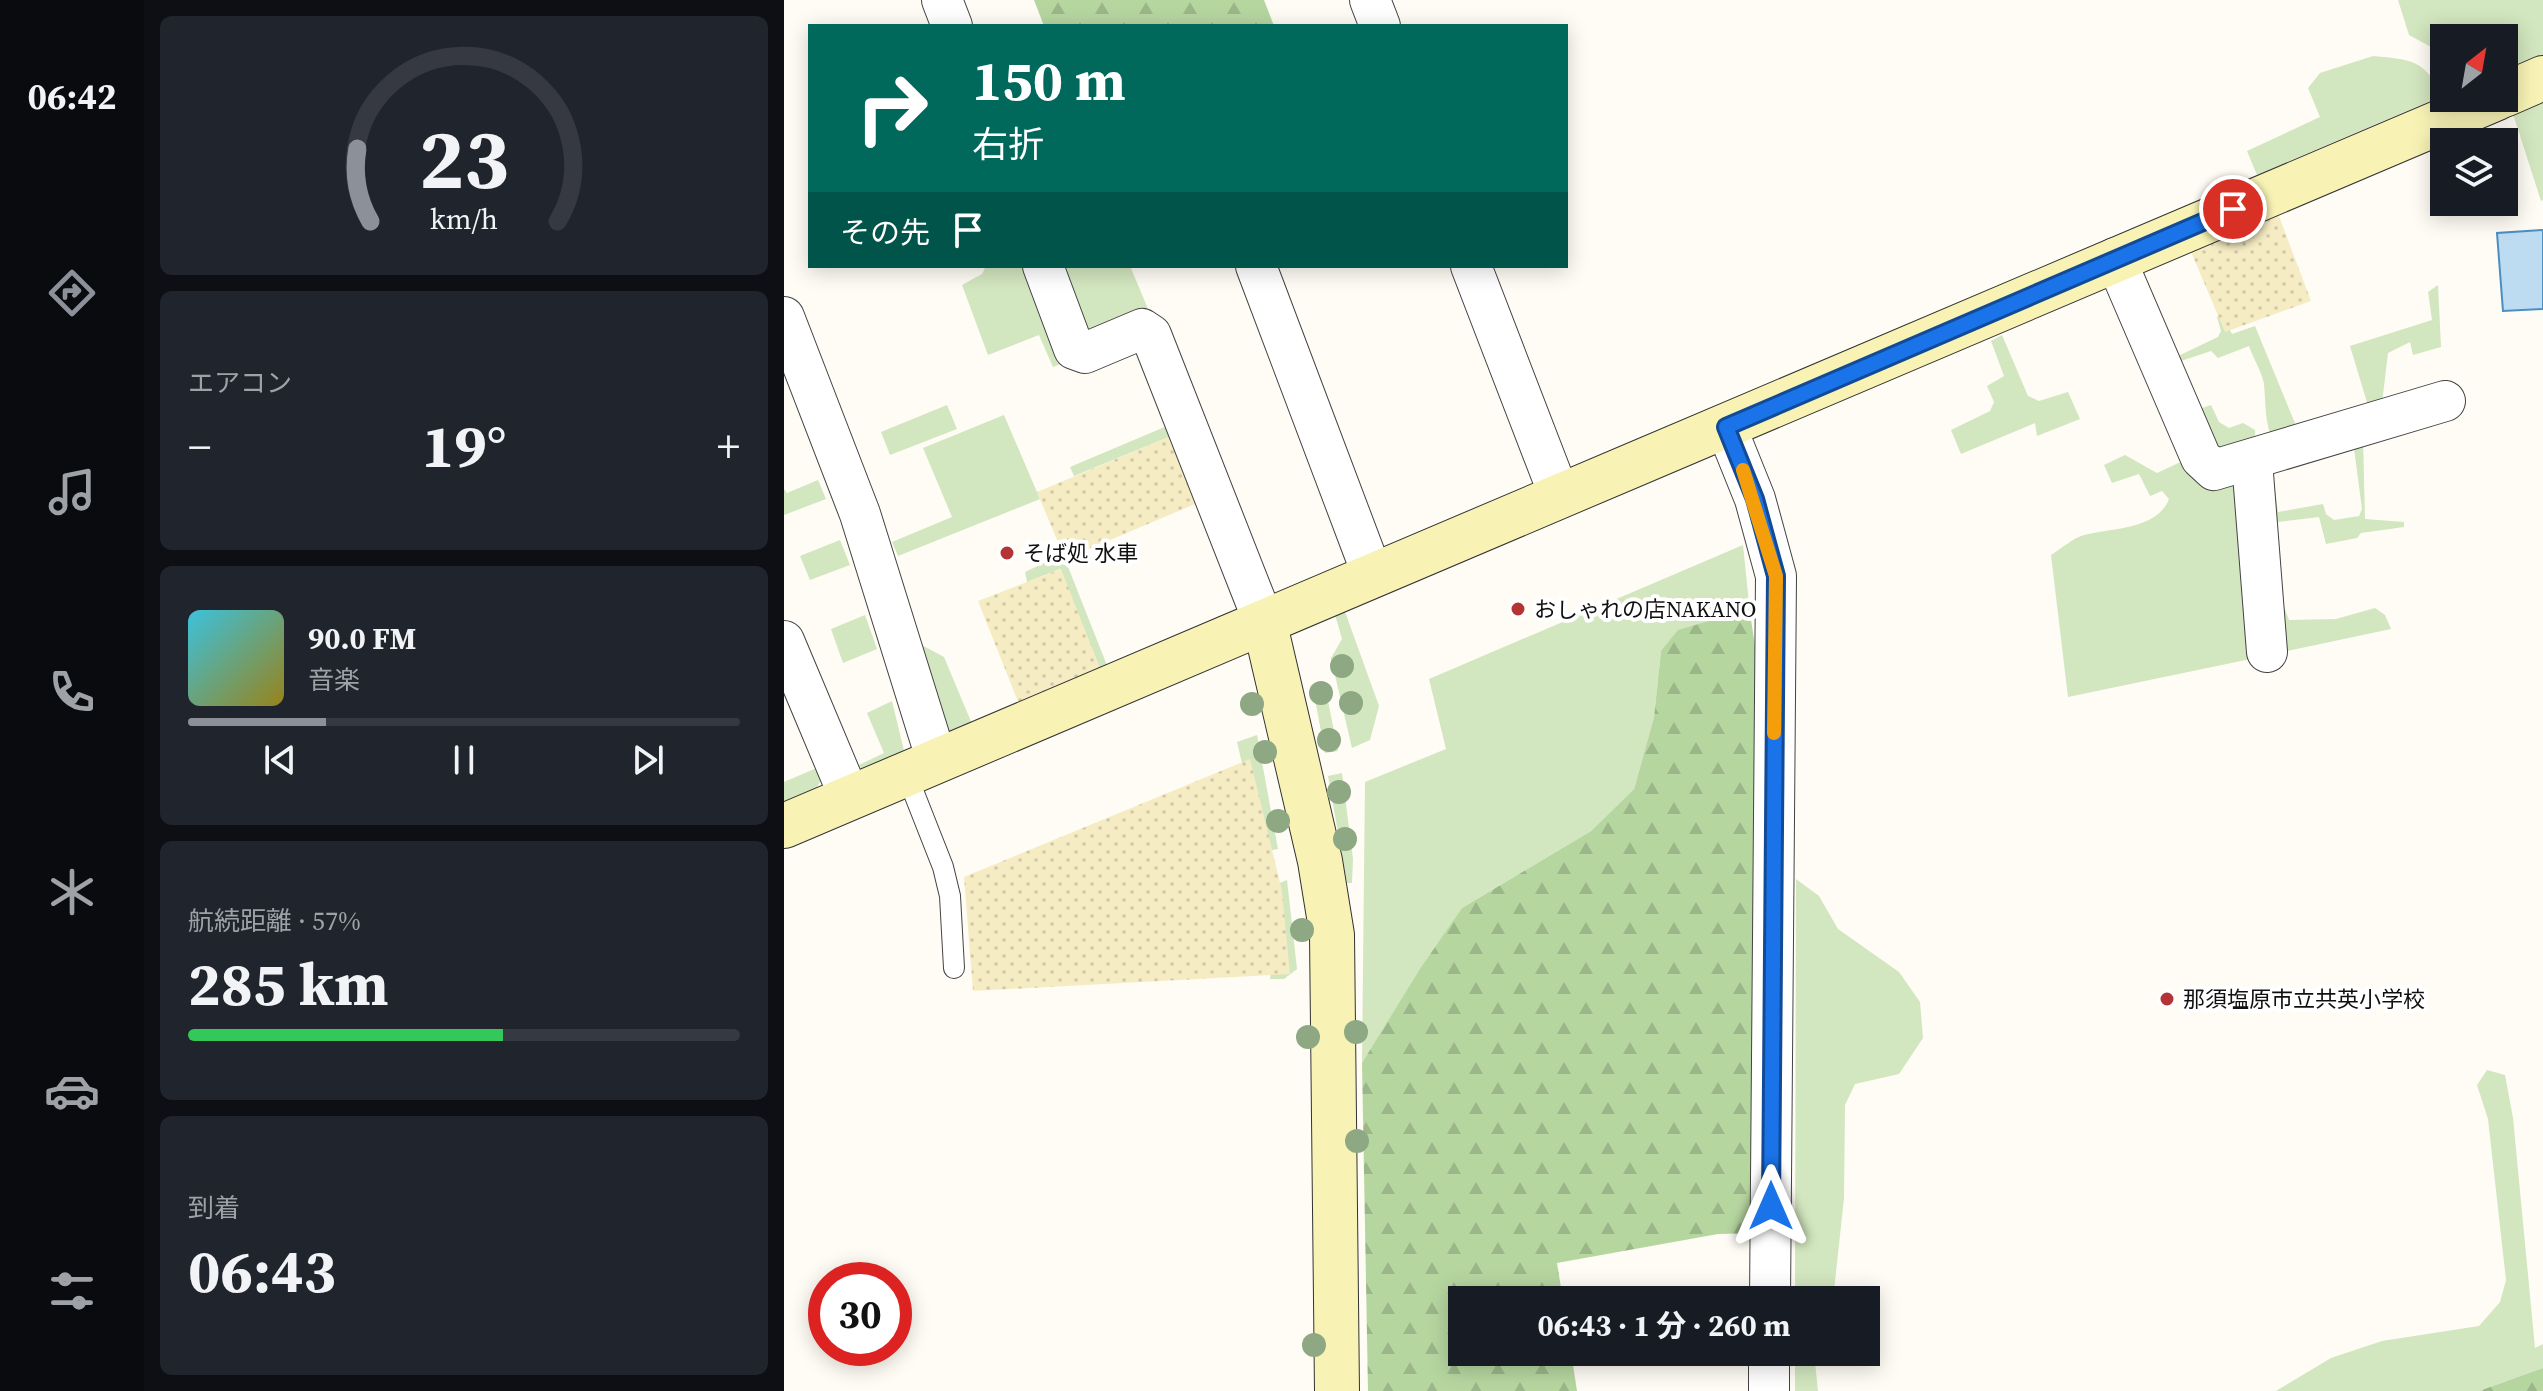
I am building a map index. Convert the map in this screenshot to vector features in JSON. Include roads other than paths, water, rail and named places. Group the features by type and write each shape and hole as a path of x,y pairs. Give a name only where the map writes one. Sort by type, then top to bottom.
{"street":[{"path":"942,0 951,24"},
{"path":"1370,0 1379,24"},
{"path":"2518,89 2543,78"},
{"path":"784,826 1265,625 2115,258 2464,112"},
{"path":"2115,258 2201,458 2214,470 2445,401"},
{"path":"1044,268 1074,349 1085,353 1142,329 1151,335 1265,625 1320,861 1332,935 1337,1391"},
{"path":"1257,268 1373,576"},
{"path":"1472,268 1560,497"},
{"path":"784,317 860,514 922,767"},
{"path":"1726,427 1755,499 1776,576 1770,1286"},
{"path":"2252,461 2267,652"},
{"path":"784,641 850,798"},
{"path":"1769,1366 1769,1391"}],"lane":[{"path":"922,767 950,896 954,968"}],"water":[{"path":"2543,230 2543,309 2503,311 2497,233"}],"place":[{"name":"そば処 水車","path":"1007,553"},
{"name":"おしゃれの店NAKANO","path":"1518,609"},
{"name":"那須塩原市立共英小学校","path":"2167,999"}]}
